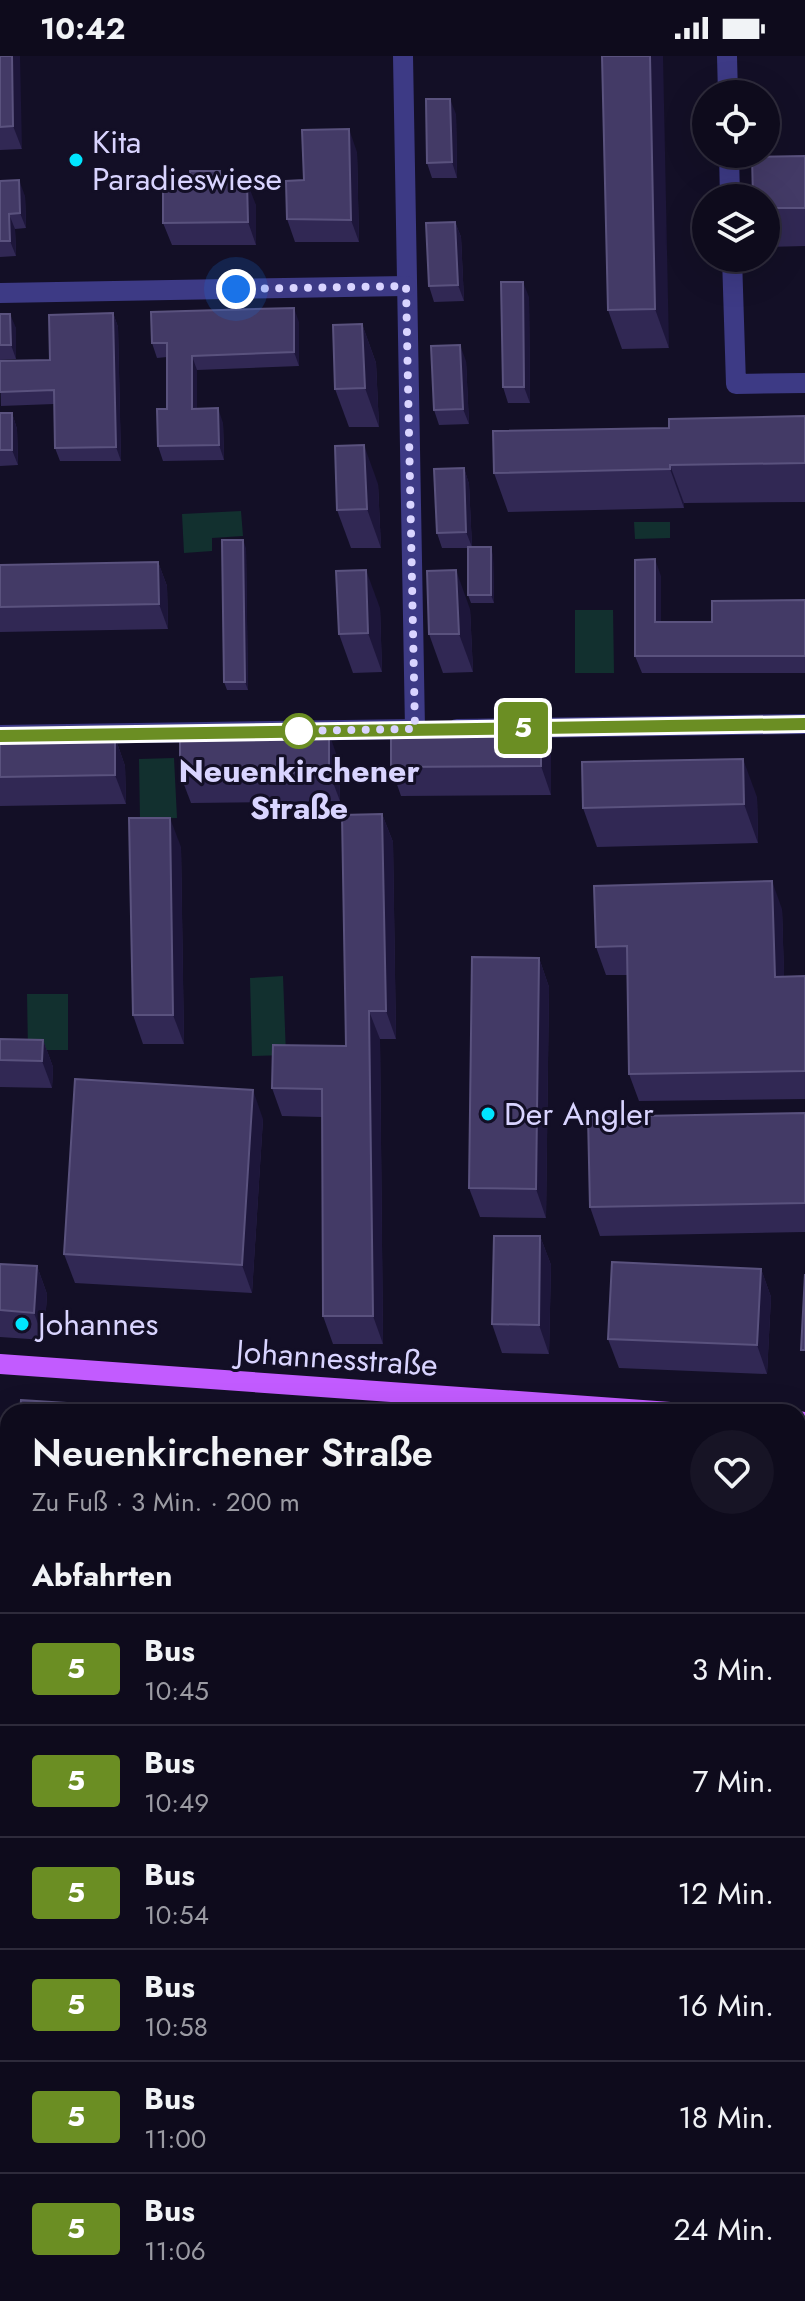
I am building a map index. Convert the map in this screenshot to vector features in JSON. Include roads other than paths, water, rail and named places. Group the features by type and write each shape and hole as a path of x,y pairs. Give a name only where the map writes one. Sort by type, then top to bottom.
{"main road":[{"name":"Johannesstraße","path":"0,1364 558,1404"}],"street":[{"path":"403,56 415,729"},
{"path":"727,56 728,80"},
{"path":"732,272 736,384 805,383"},
{"path":"0,293 406,286"},
{"path":"0,735 805,724"}],"place":[{"name":"Kita Paradieswiese","path":"76,160"},
{"name":"Neuenkirchener Straße","path":"299,731"},
{"name":"Der Angler","path":"488,1114"},
{"name":"Johannes","path":"22,1324"}]}
